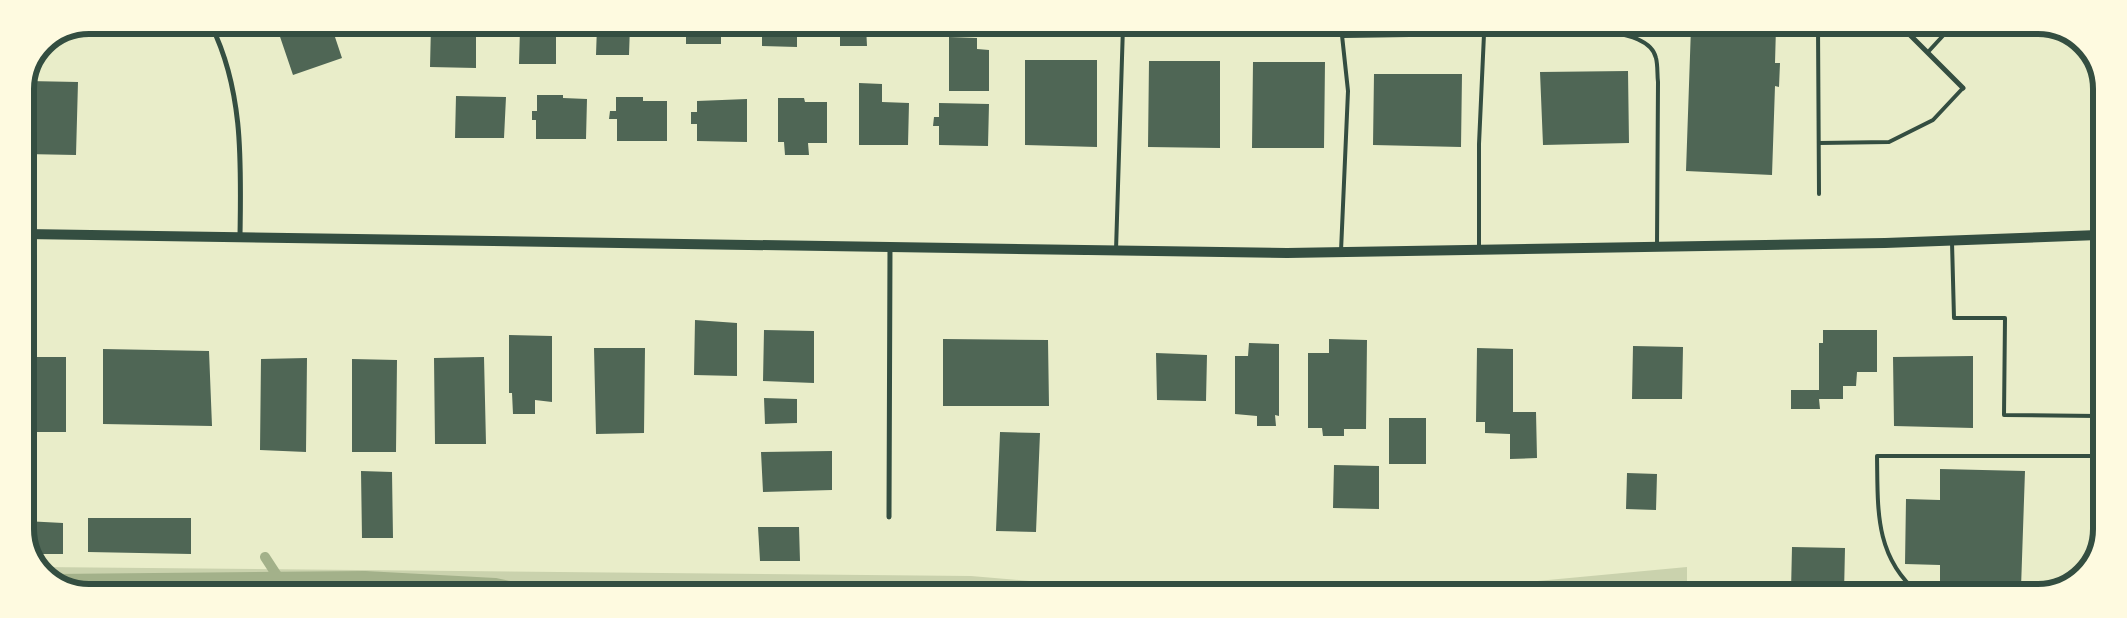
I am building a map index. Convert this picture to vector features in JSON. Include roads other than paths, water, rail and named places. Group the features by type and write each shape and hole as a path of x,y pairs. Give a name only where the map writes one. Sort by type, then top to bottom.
{"main road":[{"path":"34,234 1341,252 1657,247 2093,235"}],"street":[{"path":"215,34 232,84 239,126 240,236"},
{"path":"1909,34 1963,88"},
{"path":"889,517 890,246"}],"lane":[{"path":"1116,250 1123,34"},
{"path":"1341,252 1348,91 1343,36 1484,34 1479,144 1479,250"},
{"path":"1622,34 1632,36 1647,45 1656,57 1657,247"},
{"path":"1818,34 1819,194"},
{"path":"1928,52 1945,34"},
{"path":"1819,143 1889,142 1933,120 1963,88"},
{"path":"1952,240 1954,318 2005,318 2004,415 2093,416"},
{"path":"1908,584 1888,558 1879,521 1877,456 2093,456"}],"waterway":[{"path":"265,557 278,577"},
{"path":"66,579 365,576 500,584"}]}
